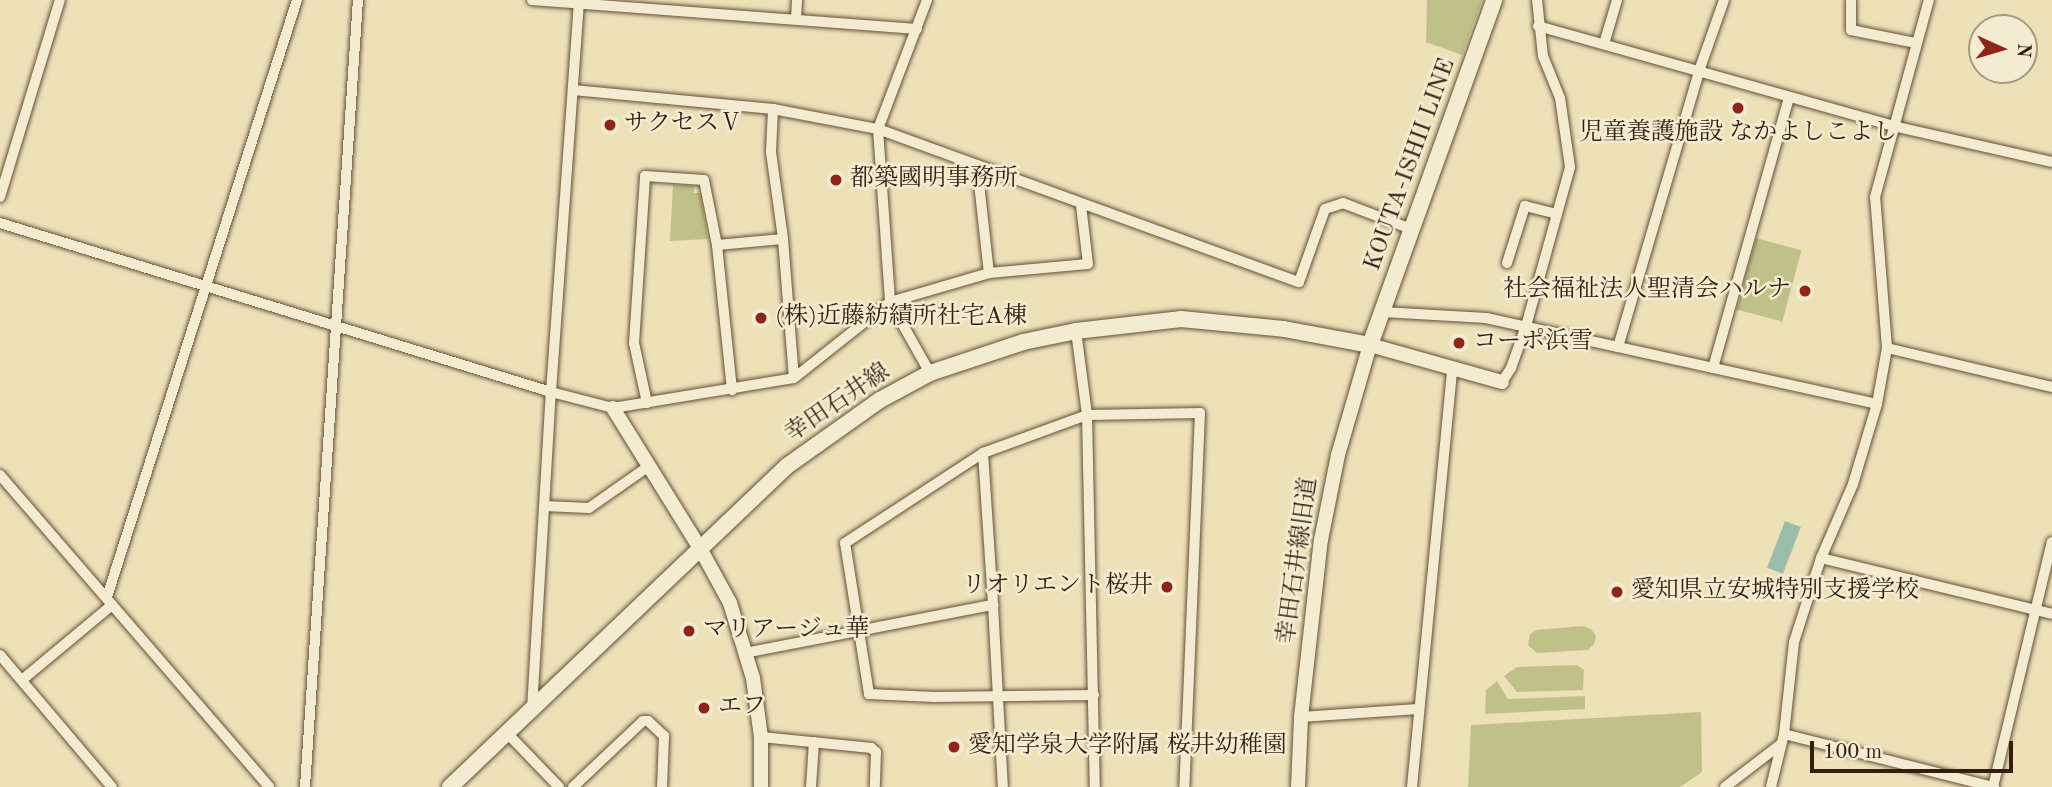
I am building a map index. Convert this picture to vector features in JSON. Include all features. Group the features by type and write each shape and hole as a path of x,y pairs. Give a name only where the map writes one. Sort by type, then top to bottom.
{"main road":[{"name":"KOUTA-ISHII LINE","path":"1370,345 1494,0"},
{"name":"幸田石井線","path":"450,787 787,466 880,400 930,373 1023,342 1076,331 1181,318 1284,329 1370,345"}],"street":[{"path":"0,197 60,0"},
{"path":"22,680 109,601 297,0"},
{"path":"305,787 358,0"},
{"path":"532,0 917,29"},
{"path":"796,19 797,0"},
{"path":"927,0 878,128 890,302 930,373"},
{"path":"1370,345 1502,382 1511,368 1526,326 1570,167 1560,98 1542,56 1537,0"},
{"path":"1604,44 1617,0"},
{"path":"1618,346 1699,71 1724,0"},
{"path":"1851,0 1851,30 1915,43"},
{"path":"1771,787 1782,740 1794,642 1821,558 1853,484 1877,404 1887,348 1875,197 1915,43 1929,0"},
{"path":"532,709 579,4"},
{"path":"1538,26 1893,126 2052,162"},
{"path":"573,90 774,109 878,128 1081,205 1299,282 1325,209 1343,203 1411,229"},
{"path":"1713,368 1789,98"},
{"path":"774,109 771,152 783,239 794,378"},
{"path":"977,165 989,273"},
{"path":"647,403 634,343 645,177 704,180 717,245 732,390"},
{"path":"0,223 551,393 612,408 794,378 890,302 989,273 1088,264 1081,205"},
{"path":"1507,263 1525,206 1557,214"},
{"path":"717,245 783,239"},
{"path":"1383,312 1486,318 1877,404"},
{"path":"1076,331 1087,415 1095,787"},
{"name":"幸田石井線旧道","path":"1297,787 1301,717 1321,540 1338,454 1370,345"},
{"path":"1887,348 2052,387"},
{"path":"1412,787 1452,368"},
{"path":"612,408 701,550 730,603 753,678 761,737 761,787"},
{"path":"1094,695 869,694 845,543 983,453 1087,415 1200,413 1184,787"},
{"path":"983,453 1003,787"},
{"path":"544,506 589,508 649,466"},
{"path":"0,475 269,787"},
{"path":"1782,740 1962,784 1993,787 2052,542"},
{"path":"1821,558 2052,614"},
{"path":"745,653 993,605"},
{"path":"0,655 112,787"},
{"path":"1301,717 1418,709"},
{"path":"573,787 643,721 648,720 664,736 662,787"},
{"path":"507,733 559,787"},
{"path":"761,737 871,748 876,752 875,787"},
{"path":"1725,787 1782,740"},
{"path":"811,787 814,742"}],"green space":[{"path":"1427,0 1482,0 1462,55 1426,42"},
{"path":"673,185 694,186 694,193 700,193 708,239 670,241"},
{"path":"1756,238 1801,250 1782,322 1737,309"},
{"path":"1583,626 1591,629 1596,636 1594,644 1588,650 1537,653 1528,645 1530,634 1536,630"},
{"path":"1577,665 1584,670 1583,690 1517,692 1504,676 1517,667"},
{"path":"1497,681 1508,699 1585,696 1585,709 1485,714 1486,690"},
{"path":"1701,712 1702,772 1680,787 1468,787 1471,725"}],"shaded area":[{"path":"1785,521 1801,527 1783,574 1767,568"}],"place":[{"name":"児童養護施設 なかよしこよし","path":"1738,108"},
{"name":"サクセスⅤ","path":"610,125"},
{"name":"都築國明事務所","path":"836,180"},
{"name":"社会福祉法人聖清会ハルナ","path":"1805,291"},
{"name":"(株)近藤紡績所社宅A棟","path":"761,318"},
{"name":"コーポ浜雪","path":"1459,343"},
{"name":"リオリエント桜井","path":"1167,587"},
{"name":"愛知県立安城特別支援学校","path":"1617,592"},
{"name":"マリアージュ華","path":"689,631"},
{"name":"エフ","path":"704,708"},
{"name":"愛知学泉大学附属 桜井幼稚園","path":"954,747"}]}
